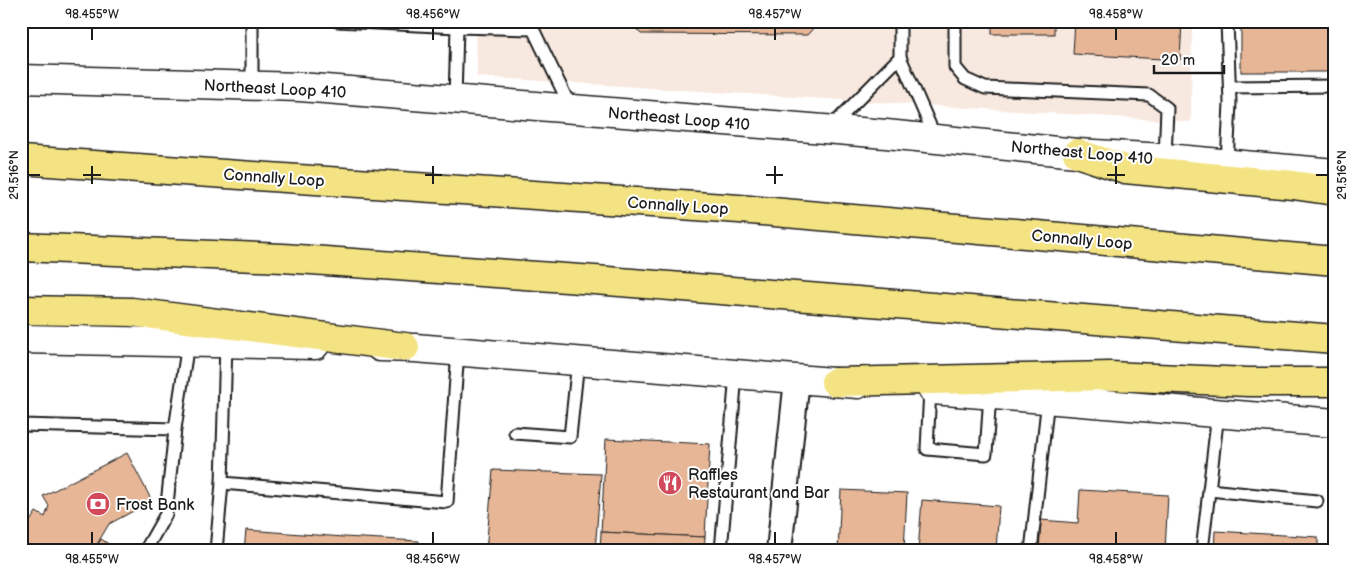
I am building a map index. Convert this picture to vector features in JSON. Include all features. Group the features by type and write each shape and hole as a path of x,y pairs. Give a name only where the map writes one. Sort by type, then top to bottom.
{"highway":[{"path":"1076,153 1125,168 1292,184 1335,191"},
{"name":"Connally Loop","path":"21,160 739,210 1335,261"},
{"path":"21,246 293,258 1335,339"},
{"path":"21,310 132,312 405,347"},
{"path":"835,382 931,384 1110,376 1248,382 1335,382"}],"main road":[{"name":"Northeast Loop 410","path":"21,79 300,87 936,138 1076,153 1165,158 1335,172"},
{"path":"21,339 405,347 835,382"},
{"path":"931,384 990,394 1335,423"}],"street":[{"path":"780,551 797,379"}],"lane":[{"path":"252,21 252,86"},
{"path":"337,21 457,24 533,29 572,109"},
{"path":"900,21 900,57 936,138"},
{"path":"955,21 955,68 965,79 985,88 1149,95 1167,108 1165,158"},
{"path":"1227,21 1230,87 1227,164"},
{"path":"455,100 457,24"},
{"path":"829,130 900,57"},
{"path":"1230,87 1335,86"},
{"path":"145,551 166,514 175,429 188,342"},
{"path":"216,551 222,483 226,343"},
{"path":"222,483 447,502 458,351"},
{"path":"515,433 570,436 578,361"},
{"path":"721,551 736,374"},
{"path":"931,384 927,449 986,454 990,394"},
{"path":"1031,551 1048,399"},
{"path":"1202,551 1218,413"},
{"path":"21,426 175,429"},
{"path":"1209,490 1317,500"}],"shaded area":[{"path":"476,21 1192,21 1191,122 477,77"}],"building":[{"path":"629,21 820,21 807,35 641,34"},
{"path":"992,21 1054,21 1054,34 992,34"},
{"path":"1075,21 1182,21 1180,60 1073,54"},
{"path":"1241,21 1335,21 1335,72 1241,72"},
{"path":"606,439 710,444 705,537 601,532"},
{"name":"Frost Bank","path":"127,453 152,501 109,524 93,551 21,551 21,535 36,512 45,517 49,506 43,496"},
{"path":"493,470 601,474 595,551 486,551"},
{"path":"841,490 907,493 904,551 838,551"},
{"path":"1080,490 1168,495 1165,551 1039,551 1041,520 1078,523"},
{"path":"922,500 999,506 996,551 918,551"},
{"path":"246,530 419,541 418,551 244,551"},
{"path":"1215,531 1318,537 1318,551 1214,551"},
{"path":"601,532 705,537 704,551 600,551"},
{"path":"101,539 119,551 94,551"}],"place":[{"name":"Raffles Restaurant and Bar","path":"670,483"},
{"name":"Frost Bank","path":"98,504"}]}
